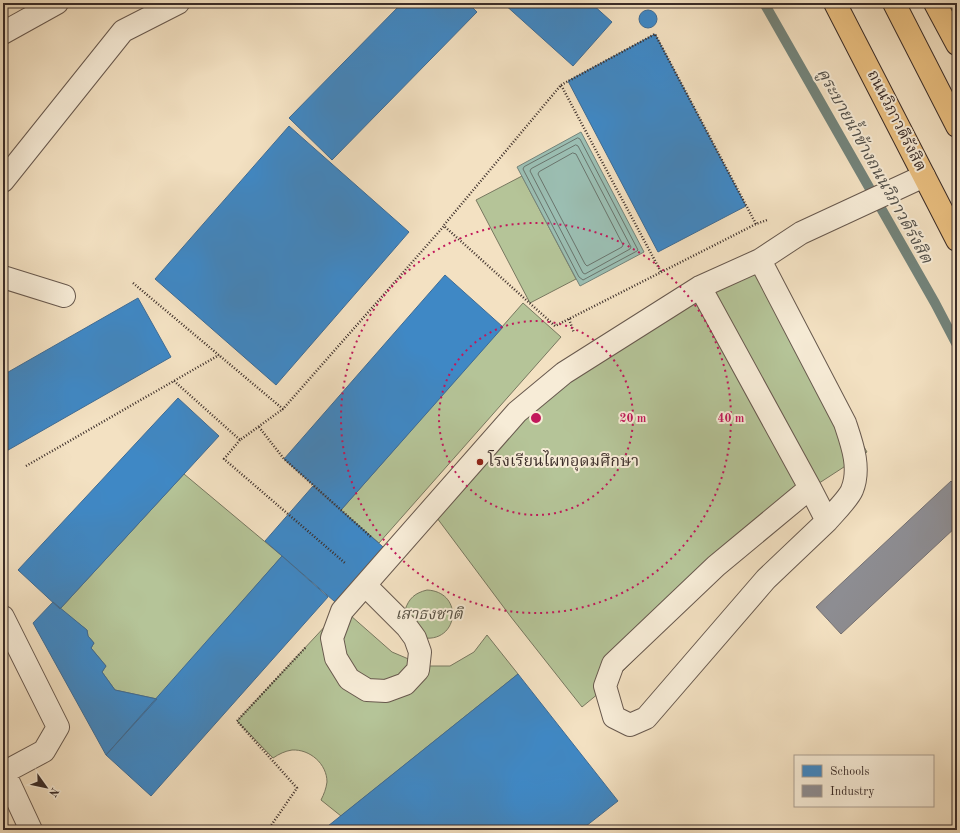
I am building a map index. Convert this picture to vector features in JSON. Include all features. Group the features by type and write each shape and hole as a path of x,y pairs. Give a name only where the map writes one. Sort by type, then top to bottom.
{"main road":[{"name":"ถนนวิภาวดีรังสิต","path":"835,3 957,240"},
{"path":"894,3 957,126"},
{"path":"935,3 957,44"}],"street":[{"path":"3,33 57,3"},
{"path":"3,181 123,31 178,3"},
{"path":"365,585 407,627 415,638 420,652 418,670 405,684 386,691 367,690 349,679 336,658 332,638 342,611 517,412 564,373 700,287 760,260 801,233 924,176"},
{"path":"760,260 845,423 853,447 856,473 852,491 827,521 766,579 646,718 630,725 614,717 604,686 613,664 716,566 810,488"},
{"path":"3,277 64,296"},
{"path":"700,287 827,521"},
{"path":"3,617 58,727 44,752 4,772 31,830"}],"path":[{"path":"347,565 224,458 240,440 283,409 444,226 561,84 656,34 756,224"},
{"path":"561,84 661,272"},
{"path":"444,226 555,326 768,219"},
{"path":"133,283 283,409"},
{"path":"569,319 575,335"},
{"path":"26,466 219,355"},
{"path":"174,381 240,440"},
{"path":"259,427 284,459 373,539"},
{"path":"268,830 297,788 237,721 310,642"}],"green space":[{"path":"522,176 576,279 530,303 476,200"},
{"path":"753,257 867,452 790,502 610,684 582,707 511,617 437,518 587,346"},
{"path":"523,303 561,337 379,543 341,510"},
{"path":"184,474 282,556 157,699 115,690 102,672 106,666 91,648 94,643 88,636 87,630 60,609"},
{"name":"เสาธงชาติ","path":"427,590 439,593 448,600 452,608 452,618 449,627 442,634 432,638 419,637 405,610 408,602 413,597"},
{"path":"342,608 392,652 425,666 450,666 474,652 487,635 518,674 341,816 321,800 327,782 324,769 316,759 299,750 287,751 273,758 237,721"}],"water":[{"path":"581,132 644,252 580,286 517,167"}],"building: Schools":[{"path":"402,3 468,3 477,12 332,160 289,118"},
{"path":"503,3 591,3 612,22 573,66"},
{"path":"648,10 654,13 657,19 654,25 648,28 642,25 639,19 642,13"},
{"path":"655,34 746,206 658,252 568,81"},
{"path":"289,126 409,232 276,385 155,279"},
{"path":"445,275 503,327 341,510 284,459"},
{"path":"138,298 171,357 3,453 3,375"},
{"path":"178,398 219,436 60,609 18,570"},
{"path":"313,486 390,553 342,608 265,541"},
{"path":"282,556 328,597 151,796 106,755"},
{"path":"53,602 87,630 88,636 94,643 91,648 106,666 102,672 115,690 157,699 106,755 33,623"},
{"path":"518,674 618,801 581,830 323,830"}],"building: Industry":[{"path":"951,481 957,487 957,526 841,634 816,607"}],"waterway":[{"name":"คูระบายน้ำข้างถนนวิภาวดีรังสิต","path":"764,3 935,303 957,345"}],"place":[{"name":"โรงเรียนไผทอุดมศึกษา","path":"480,462"}]}
